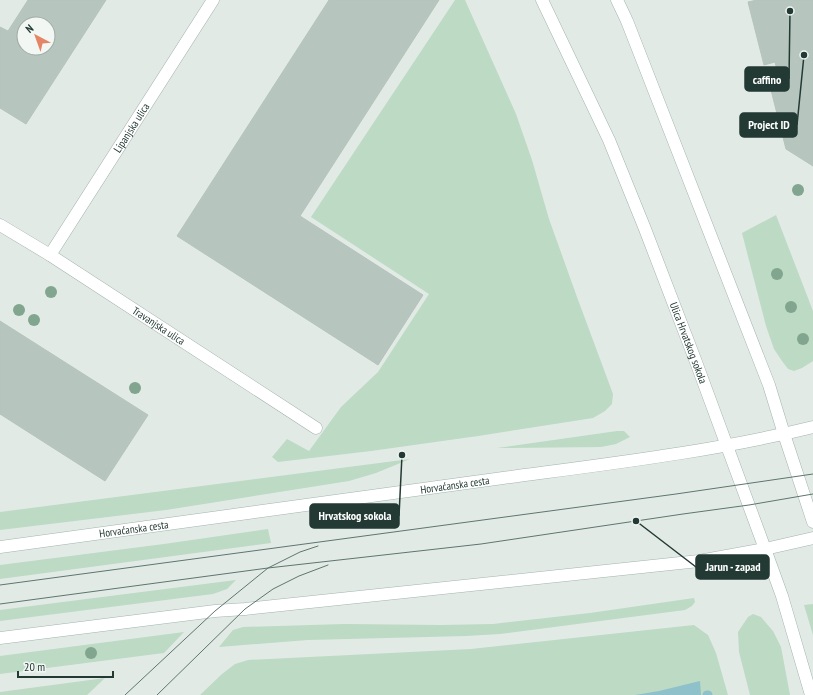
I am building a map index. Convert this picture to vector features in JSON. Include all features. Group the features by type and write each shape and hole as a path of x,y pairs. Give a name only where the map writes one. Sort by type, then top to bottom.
{"street":[{"name":"Lipanjska ulica","path":"50,255 213,0"},
{"name":"Ulica Hrvatskog sokola","path":"542,0 609,140 648,236 782,596 812,695"},
{"path":"617,0 627,21 769,385 813,522"},
{"name":"Travanjska ulica","path":"0,225 50,255 316,428"},
{"name":"Horvaćanska cesta","path":"0,547 656,457 727,445 813,427"},
{"path":"0,638 215,611 261,608 699,561 765,549 813,538"}],"green space":[{"path":"455,0 465,0 516,114 532,160 549,219 613,394 612,404 605,411 593,418 371,451 278,462 272,457 287,439 309,451 341,407 378,372 429,294 311,217"},
{"path":"776,215 813,311 813,361 794,371 788,369 774,349 766,326 742,233"},
{"path":"624,431 630,437 616,444 601,447 497,448"},
{"path":"410,459 376,473 349,481 166,510 0,530 0,512"},
{"path":"268,529 271,543 0,579 0,565"},
{"path":"236,580 227,589 213,594 0,621 0,610"},
{"path":"694,598 695,602 692,606 685,610 500,634 308,640 219,647 233,630 243,627 344,624 493,624 590,613"},
{"path":"813,604 813,635 804,605"},
{"path":"753,614 761,617 773,631 781,647 790,695 750,695 739,652 738,632 748,617"},
{"path":"694,625 708,635 716,653 728,695 200,695 235,664 248,660 471,649"},
{"path":"184,632 164,653 0,674 0,656"},
{"path":"105,678 87,695 0,695 0,692"}],"water":[{"path":"700,681 701,695 635,695 659,691"}],"building":[{"path":"28,0 106,0 26,124 0,108 0,27 8,31 16,19 16,56 56,56 56,16 18,16"},
{"path":"329,0 439,0 300,216 423,295 378,365 177,236"},
{"path":"757,0 813,0 813,166 786,149 771,90 781,87 775,62 764,65 748,2"},
{"path":"0,321 148,415 105,481 0,414"}],"tram line":[{"path":"0,585 676,494 813,474"},
{"path":"0,604 268,568 481,544 749,505 813,494"},
{"path":"125,695 215,611 268,568 300,552 318,546"},
{"path":"157,695 245,609 273,589 299,576 328,565"}],"place":[{"name":"caffino","path":"790,11"},
{"name":"Project ID","path":"804,55"},
{"name":"Hrvatskog sokola","path":"402,455"},
{"name":"Jarun - zapad","path":"636,521"}]}
